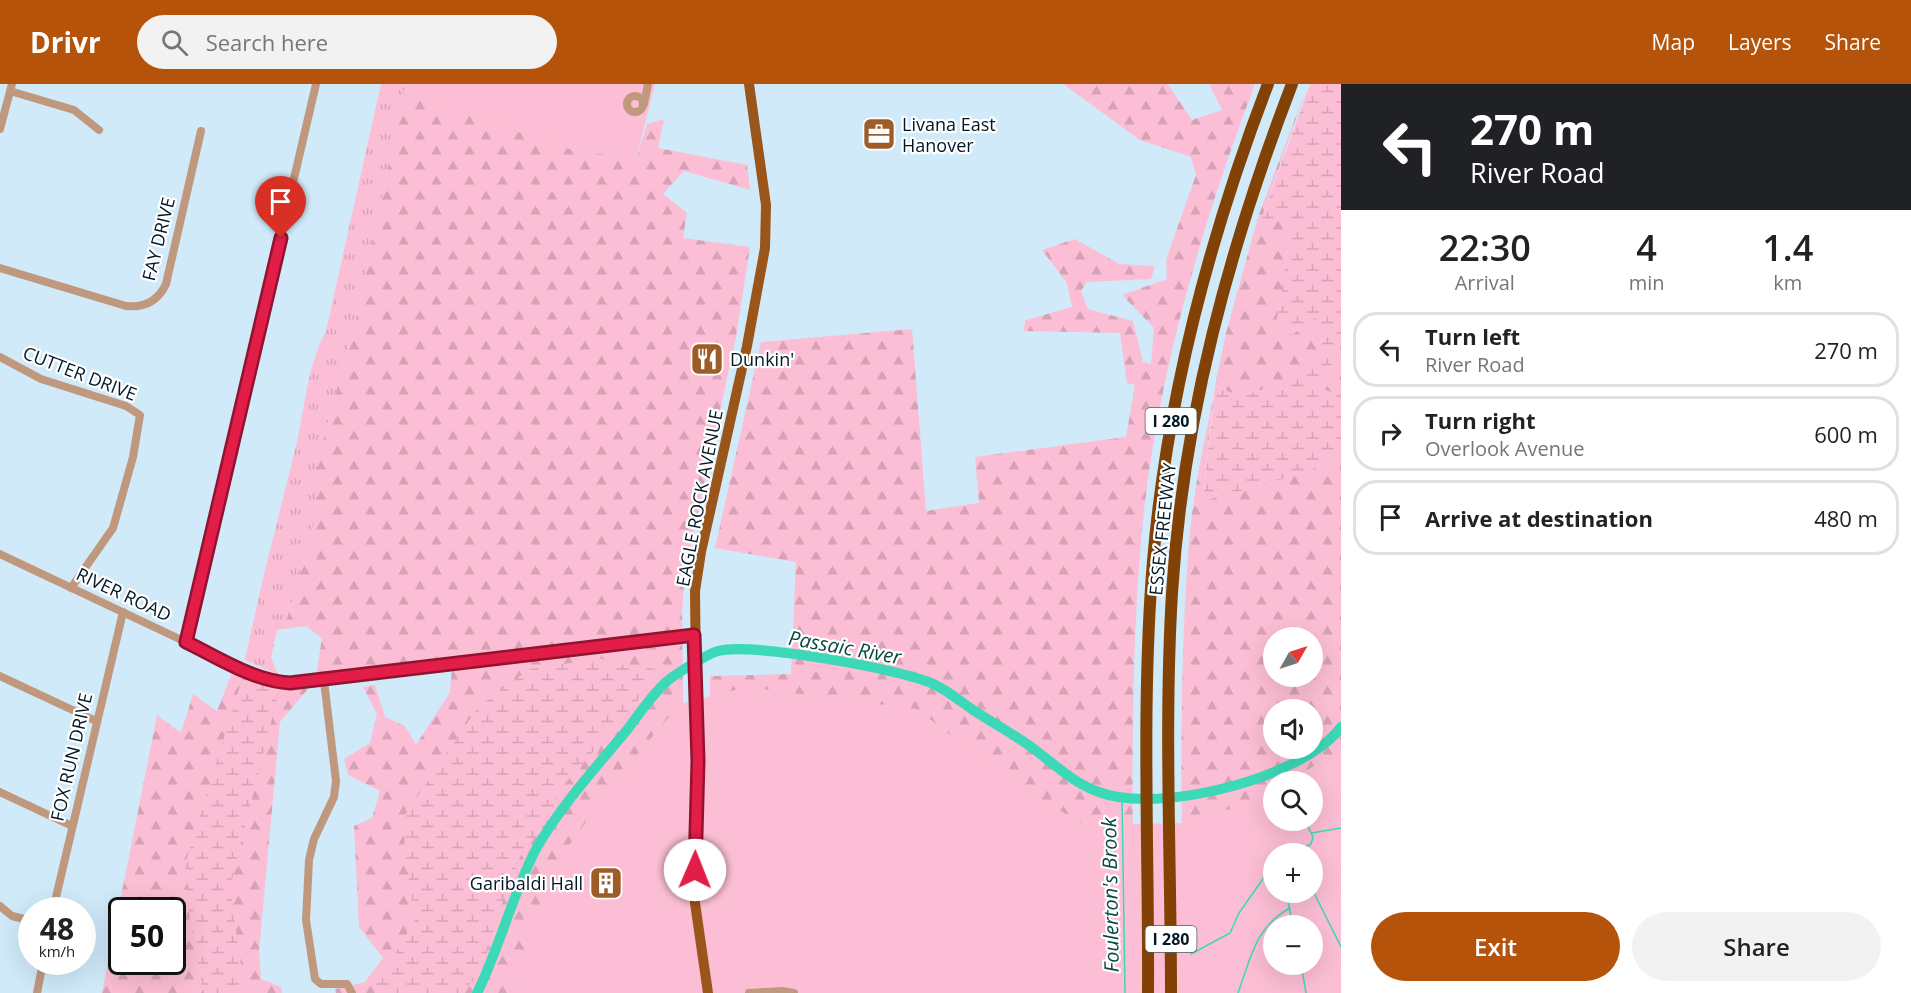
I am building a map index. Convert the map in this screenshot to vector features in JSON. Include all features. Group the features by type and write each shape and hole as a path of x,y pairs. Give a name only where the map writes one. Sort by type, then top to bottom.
{"highway":[{"name":"ESSEX FREEWAY","path":"1148,993 1146,771 1148,654 1153,562 1171,419 1185,348 1214,238 1268,84"},
{"name":"ESSEX FREEWAY","path":"1171,993 1172,592 1192,429 1214,323 1238,236 1292,84"}],"main road":[{"name":"EAGLE ROCK AVENUE","path":"708,993 695,903 697,692 695,636 701,552 747,346 765,248 766,205 749,84"}],"street":[{"path":"186,642 316,84"},
{"path":"643,106 648,84"},
{"path":"0,129 11,87 74,110 99,130"},
{"name":"FAY DRIVE","path":"0,268 126,306 136,307 151,302 166,284 201,131"},
{"name":"CUTTER DRIVE","path":"0,357 41,379 126,406 140,415 133,457 113,528 71,588"},
{"name":"RIVER ROAD","path":"0,554 270,680 290,683 324,681 695,636"},
{"name":"FOX RUN DRIVE","path":"56,897 123,612"},
{"path":"0,676 96,721"},
{"path":"324,681 336,789 314,839 309,860 306,920 315,979 321,984 347,984 352,993"},
{"path":"0,792 72,826"},
{"path":"0,906 12,916 18,918"},
{"path":"37,993 40,975"},
{"path":"749,993 794,993"}],"green space":[{"path":"381,84 405,84 360,303 317,462 317,513 284,629 277,630 271,657 278,675 245,660 262,581 299,434 310,375 326,331"},
{"path":"405,84 462,84 570,149 636,159 647,124 664,119 658,148 747,165 750,190 684,171 663,194 687,213 683,238 750,247 736,337 685,572 682,613 685,858 662,993 336,993 335,989 365,982 383,958 359,927 354,826 372,818 380,791 348,775 344,759 370,743 377,714 363,687 375,685 385,717 405,726 416,745 450,692 452,667 315,683 322,638 306,626 284,629 317,513 317,462 360,303"},
{"path":"406,84 655,84 636,159 570,149 403,94"},
{"path":"1063,84 1168,84 1192,120 1222,110 1209,84 1255,84 1214,201 1179,320 1165,381 1145,504 1139,566 1134,672 1133,993 708,914 710,676 791,674 796,562 715,548 761,342 912,329 926,511 979,503 975,457 1126,437 1135,385 1127,383 1120,333 1023,331 1026,320 1072,307 1067,283 1042,250 1075,239 1119,264 1155,266 1151,279 1087,282 1081,291 1088,309 1133,321 1143,362 1151,364 1154,328 1122,295 1167,279 1166,260 1196,175 1191,157 1140,140"},
{"path":"1308,84 1260,223 1279,211 1291,228 1277,321 1319,314 1323,358 1283,384 1239,396 1215,386 1226,333 1258,217"},
{"path":"1310,84 1341,84 1341,346 1320,388 1335,394 1341,390 1341,456 1302,474 1203,501 1215,386 1239,396 1283,384 1323,357 1319,315 1292,335 1277,321 1291,228 1279,211 1271,229 1260,223"},
{"path":"1341,346 1341,390 1335,394 1320,388"},
{"path":"1213,399 1203,500 1302,474 1341,456 1341,993 1183,993 1183,655 1189,542 1199,470"},
{"path":"603,658 618,664 655,669 662,673 556,794 552,829 526,842 501,906 481,972 462,993 375,993 372,986 390,962 415,920 404,848 406,813 478,707 530,669"},
{"path":"245,670 281,682 230,887 245,993 204,993 190,923 185,864"},
{"path":"232,673 308,689 280,722 259,951 261,979 281,987 282,993 102,993 108,963 108,975 186,975 186,897 121,897 157,715 181,733 193,694 217,711"},
{"path":"747,687 917,709 1011,782 1085,825 1186,823 1263,799 1263,831 1323,831 1323,771 1306,771 1341,749 1341,993 510,993 551,870 623,771 680,704"}],"waterway":[{"name":"Passaic River","path":"477,993 536,849 556,818 661,687 683,670 718,651 760,650 825,658 889,671 931,683 1027,744 1082,784 1099,792 1125,798 1156,799 1192,795 1264,776 1296,762 1322,745 1341,727"},
{"path":"1287,766 1287,771"},
{"name":"Foulerton's Brook","path":"1122,797 1125,993"},
{"path":"1312,833 1341,828"},
{"path":"1310,831 1313,837 1311,843"},
{"path":"1191,954 1230,933 1239,913 1263,879"},
{"path":"1288,903 1291,915"},
{"path":"1319,903 1341,947"},
{"path":"1238,993 1251,956 1262,934 1269,924 1290,908"},
{"path":"1303,975 1306,993"}],"place":[{"name":"Livana East Hanover","path":"879,134"},
{"name":"Dunkin'","path":"707,359"},
{"name":"Garibaldi Hall","path":"606,883"}],"route":[{"path":"281,238 186,642 270,680 290,683 522,658 694,635 698,761 695,870"}]}
